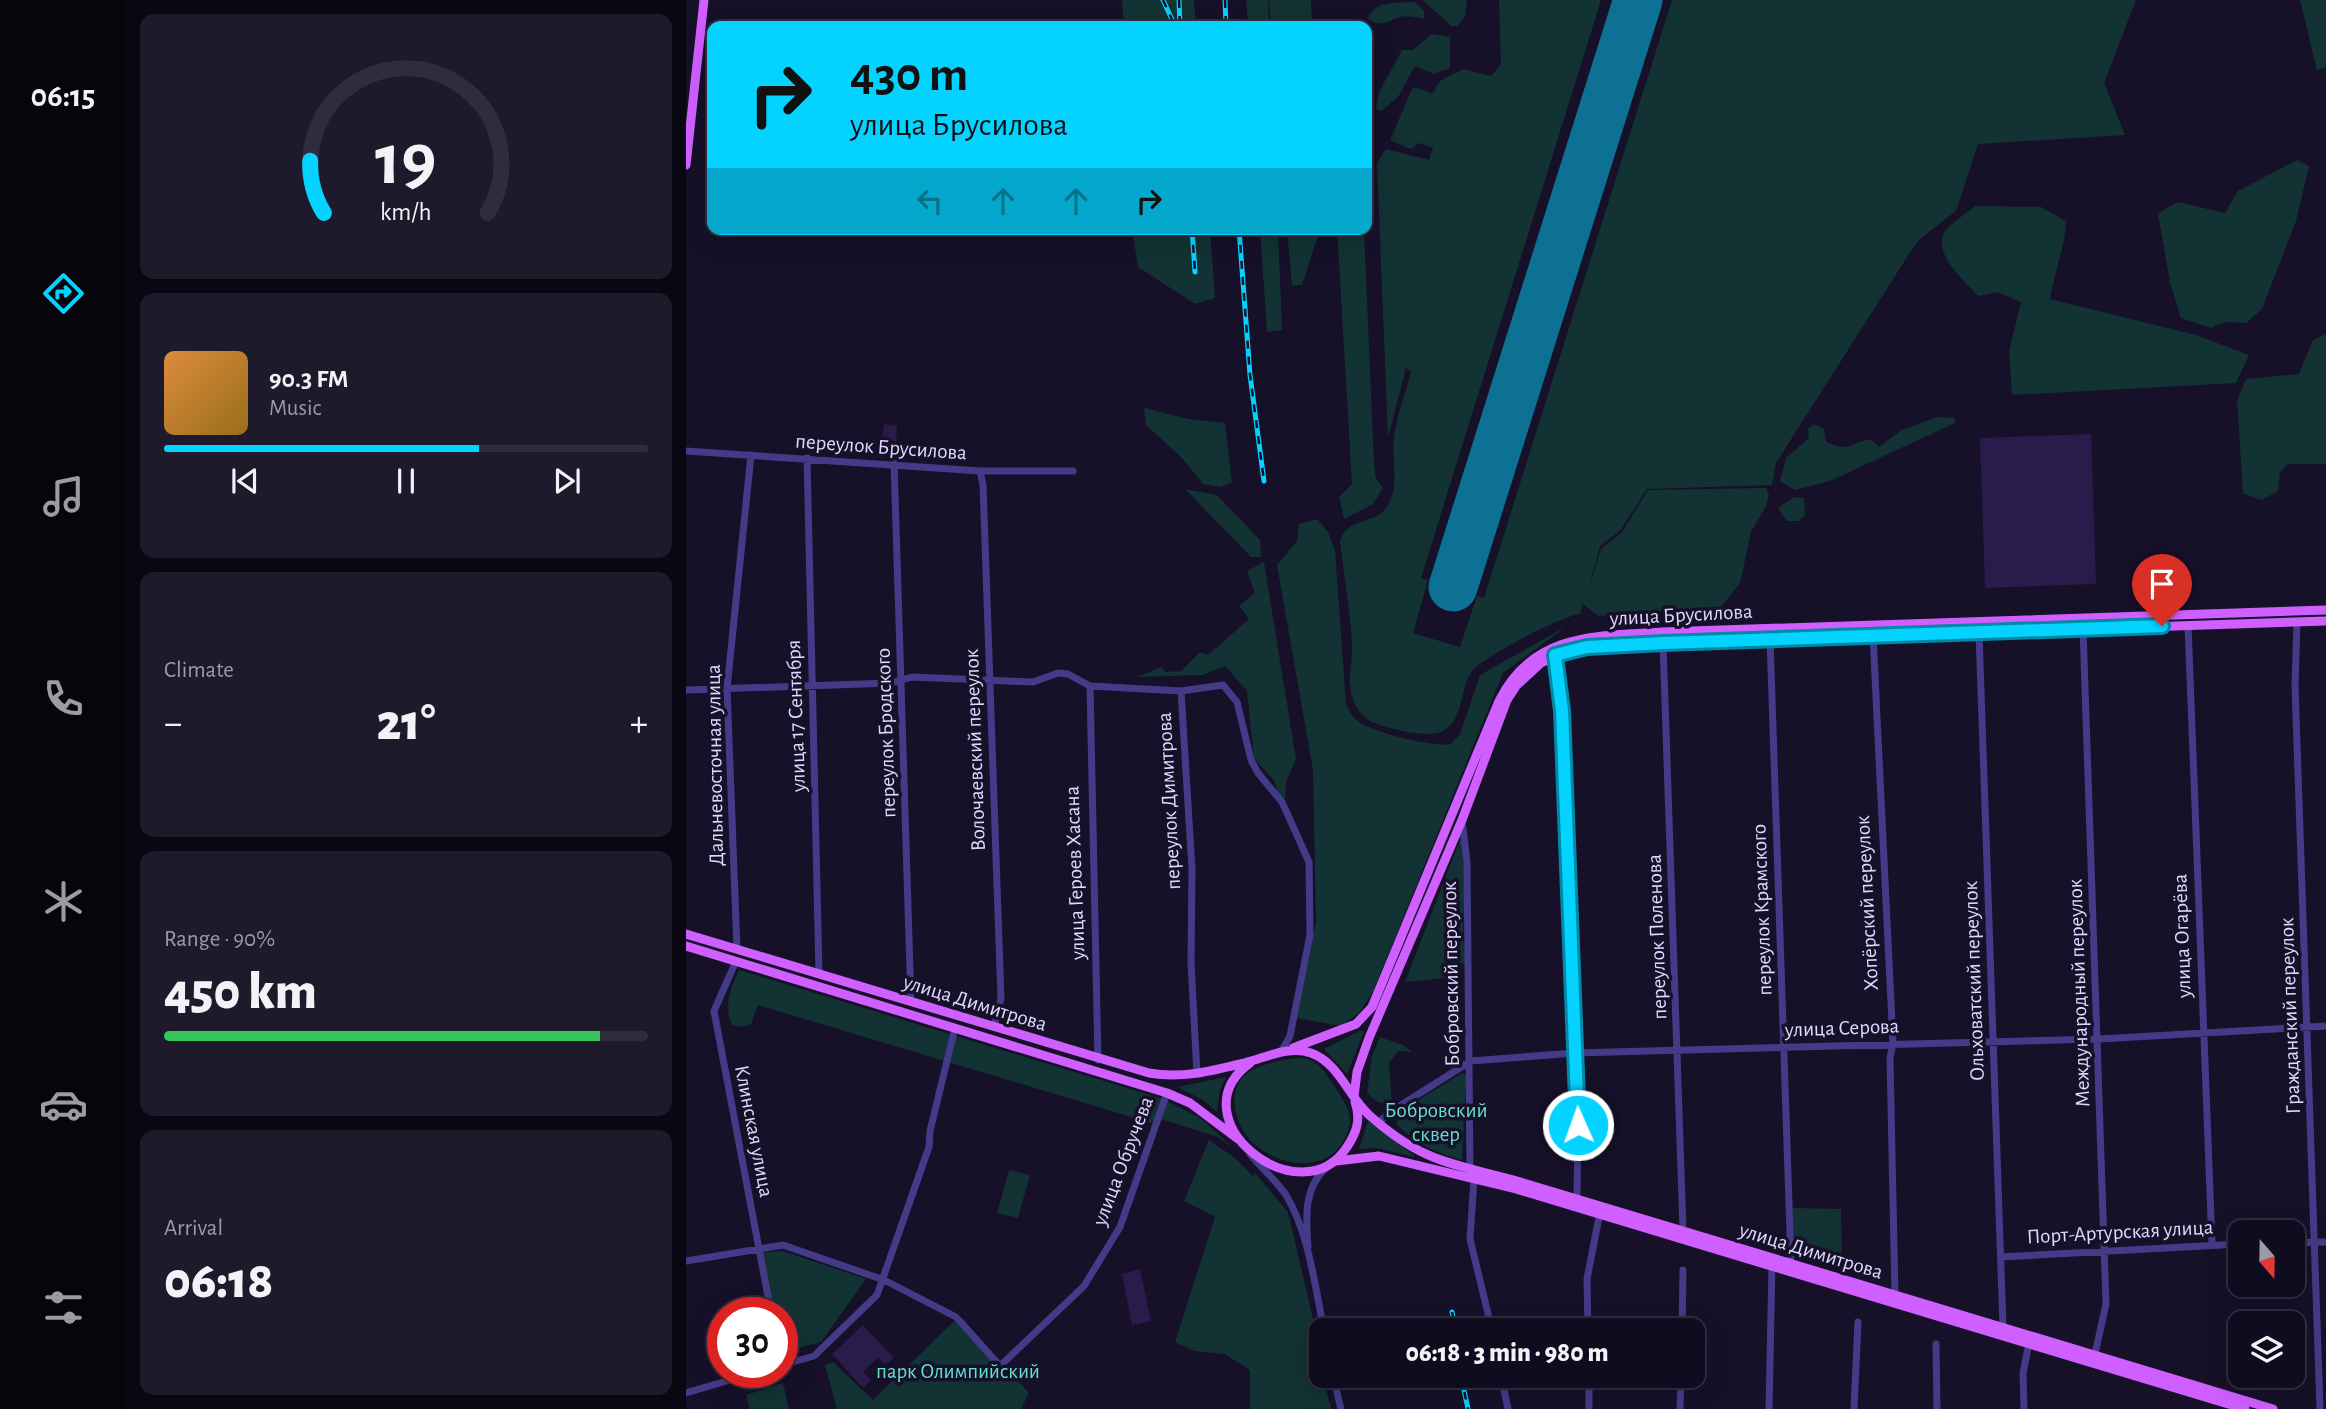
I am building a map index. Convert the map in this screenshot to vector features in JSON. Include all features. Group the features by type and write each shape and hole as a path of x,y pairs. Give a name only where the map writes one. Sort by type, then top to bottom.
{"main road":[{"path":"686,165 704,0"},
{"name":"улица Брусилова","path":"1281,1052 1356,1024 1372,1007 1499,701 1519,669 1552,647 1582,637 1662,632 2326,610"},
{"path":"2030,620 2030,631"},
{"name":"улица Брусилова","path":"1354,1099 1365,1048 1462,820 1507,700 1522,679 1555,655 1587,647 1663,643 2326,621"},
{"name":"улица Димитрова","path":"686,934 1098,1060 1156,1074 1197,1074 1281,1052 1306,1052 1323,1059 1354,1099 1378,1123 1414,1150 1472,1174 2245,1409"},
{"name":"улица Димитрова","path":"686,946 1167,1093 1190,1103 1264,1162 1286,1170 1302,1171 1334,1162 1379,1156 1577,1198 2273,1409"},
{"name":"улица Димитрова","path":"1238,1139 1227,1116 1229,1090 1239,1072 1256,1060"},
{"path":"1334,1162 1356,1131 1358,1115 1354,1099"}],"street":[{"name":"переулок Брусилова","path":"686,451 894,463 980,471 1073,471"},
{"name":"Дальневосточная улица","path":"737,949 727,688 751,456"},
{"name":"улица 17 Сентября","path":"807,458 819,973"},
{"name":"переулок Бродского","path":"894,463 911,1002"},
{"name":"Волочаевский переулок","path":"980,471 983,485 1001,999 994,1027"},
{"name":"Гражданский переулок","path":"2297,622 2295,686 2320,1409"},
{"name":"улица Огарёва","path":"2188,625 2212,1244"},
{"name":"Международный переулок","path":"2083,629 2099,1039 2104,1214 2102,1252 2106,1304 2095,1354"},
{"name":"Ольховатский переулок","path":"1979,633 2003,1327"},
{"name":"Хопёрский переулок","path":"1873,635 1893,1044 1890,1058 1895,1294"},
{"name":"переулок Крамского","path":"1770,639 1791,1263"},
{"name":"переулок Поленова","path":"1663,643 1683,1230"},
{"path":"1555,655 1562,711 1578,1125 1577,1198"},
{"name":"переулок Димитрова","path":"686,690 814,687 912,677 1033,682 1058,673 1068,674 1090,686 1181,691 1192,869 1191,962 1197,1074"},
{"path":"1181,691 1217,683 1231,692 1237,702 1251,760 1282,802 1309,862 1310,935 1290,1036 1281,1052"},
{"name":"улица Героев Хасана","path":"1090,686 1098,1060"},
{"name":"Бобровский переулок","path":"1462,820 1467,862 1471,1061 1470,1239 1489,1318"},
{"name":"Клинская улица","path":"736,961 714,1011 768,1297"},
{"name":"улица Серова","path":"1378,1123 1393,1110 1471,1061 1574,1053 2099,1039 2326,1026"},
{"path":"798,1360 814,1356 877,1295 929,1147 930,1130 955,1028"},
{"name":"улица Обручева","path":"884,1280 957,1317 1000,1366 1084,1286 1097,1265 1120,1227 1167,1093"},
{"path":"1246,1148 1285,1194 1310,1262 1322,1318"},
{"path":"1310,1262 1307,1201 1318,1177 1334,1162"},
{"path":"1588,1318 1587,1279 1600,1212"},
{"path":"2305,1242 2326,1242"},
{"name":"Порт-Артурская улица","path":"2001,1257 2228,1244"},
{"path":"686,1261 783,1245 884,1280"},
{"path":"1769,1409 1772,1264"},
{"path":"1682,1318 1683,1270"},
{"path":"1854,1409 1858,1322"},
{"path":"2024,1409 2023,1373 2029,1343"},
{"path":"1936,1344 1937,1409"},
{"path":"686,1393 707,1387"},
{"path":"1336,1388 1341,1409"},
{"path":"1503,1388 1508,1409"},
{"path":"1589,1388 1589,1409"},
{"path":"1680,1409 1681,1388"}],"green space":[{"path":"1122,0 1194,0 1196,21 1124,21"},
{"path":"1246,0 1268,0 1269,21 1248,21"},
{"path":"1269,0 1311,0 1312,21 1271,21"},
{"path":"1423,0 1467,0 1465,16 1458,26 1451,26"},
{"path":"1499,0 1601,0 1421,578 1428,580 1413,633 1460,647 1477,596 1484,598 1672,0 2136,0 2104,83 2125,135 1978,144 1956,211 1921,238 1911,251 1776,463 1772,485 1647,489 1620,531 1600,546 1588,590 1601,549 1622,532 1648,490 1766,488 1769,495 1766,506 1751,532 1740,583 1721,607 1598,616 1583,604 1580,614 1542,629 1480,664 1468,678 1459,711 1450,725 1436,733 1417,733 1370,721 1361,714 1353,700 1350,683 1351,630 1340,542 1348,529 1381,513 1391,500 1395,431 1411,371 1406,368 1388,438 1377,163 1386,149 1429,160 1433,148 1419,143 1411,149 1390,140 1412,89 1416,87 1432,94 1441,80 1463,69 1491,76 1501,64"},
{"path":"2300,0 2326,0 2326,67 2317,70"},
{"path":"1415,2 1424,11 1424,19 1403,16 1381,23 1368,19 1375,8 1394,3"},
{"path":"1432,34 1450,37 1450,68 1434,74 1415,66 1398,97 1381,111 1376,109 1379,92 1402,50 1413,50"},
{"path":"2297,160 2309,166 2296,221 2262,309 2246,323 2226,322 2211,328 2181,318 2170,283 2158,213 2178,202 2225,213 2238,191"},
{"path":"1975,206 2041,207 2066,221 2050,299 2196,335 2249,355 2236,383 2012,395 2009,351 2021,302 1998,292 1978,296 1951,266 1942,248 1945,231"},
{"path":"1133,235 1210,235 1215,298 1195,304 1138,267"},
{"path":"1260,235 1278,235 1282,330 1267,332"},
{"path":"1288,235 1318,235 1302,285 1292,285"},
{"path":"1337,235 1364,235 1374,465 1376,479 1383,488 1373,504 1344,519 1339,497 1352,484"},
{"path":"2326,334 2326,464 2288,464 2280,472 2278,491 2262,500 2243,494 2237,400 2246,379 2299,374 2313,340"},
{"path":"1144,408 1189,419 1225,423 1232,482 1220,487 1203,484 1183,459 1146,425"},
{"path":"1937,417 1955,418 1955,423 1830,481 1795,490 1780,481 1786,458 1809,438 1808,429 1813,424 1824,429 1826,442 1834,445 1841,447 1870,440 1879,447 1902,430"},
{"path":"1185,489 1217,495 1260,540 1261,557 1251,557"},
{"path":"1794,497 1804,498 1805,515 1799,521 1787,521 1778,508"},
{"path":"1317,519 1328,532 1335,550 1346,704 1355,718 1366,726 1418,741 1451,744 1460,734 1480,675 1567,626 1503,673 1373,992 1359,1013 1341,1026 1297,1018 1316,922 1313,770 1277,565 1297,541 1299,524"},
{"path":"1264,562 1296,759 1286,782 1285,799 1278,794 1274,780 1254,759 1247,691 1225,666 1203,675 1137,677 1162,667 1165,672 1181,671 1200,652 1208,655 1249,619 1239,606 1255,593 1247,571"},
{"path":"1461,837 1466,838 1463,937 1466,964 1447,962 1446,978 1405,982"},
{"path":"739,970 1163,1099 1155,1124 758,1005 751,1024 741,1027 732,1025 728,1004"},
{"path":"1361,1030 1364,1032 1347,1074 1324,1049"},
{"path":"1380,1037 1403,1045 1412,1052 1398,1051 1389,1063 1392,1103 1378,1102 1367,1093 1372,1056"},
{"path":"1304,1058 1314,1062 1325,1072 1347,1107 1350,1123 1344,1140 1335,1151 1324,1159 1299,1163 1273,1156 1251,1141 1236,1115 1235,1094 1243,1077 1252,1070 1277,1061"},
{"name":"Бобровский сквер","path":"1462,1073 1466,1075 1462,1160 1435,1151 1412,1138 1397,1125 1396,1114"},
{"path":"1226,1077 1220,1090 1217,1112 1203,1100 1177,1087"},
{"path":"1167,1101 1202,1119 1235,1150 1218,1137 1161,1119"},
{"path":"1368,1121 1414,1157 1377,1148 1359,1149"},
{"path":"1209,1140 1235,1158 1254,1177 1254,1172 1288,1212 1313,1318 1309,1318 1309,1388 1326,1388 1331,1409 1250,1409 1250,1370 1224,1354 1194,1351 1175,1342 1215,1217 1184,1201"},
{"path":"1009,1170 1030,1175 1018,1218 997,1213"},
{"path":"1792,1208 1841,1209 1842,1256 1794,1241"},
{"path":"783,1251 866,1279 821,1342 798,1348 798,1297 765,1297 757,1253"},
{"name":"парк Олимпийский","path":"963,1319 1029,1393 1021,1409 837,1409 825,1365 833,1362 873,1400 952,1323"},
{"path":"768,1388 784,1388 789,1409 750,1409 746,1395"}],"building":[{"path":"884,424 897,426 896,442 882,441"},
{"path":"2091,434 2096,584 1985,588 1980,438"},
{"path":"1140,1269 1151,1321 1132,1325 1122,1274"},
{"path":"863,1325 894,1358 885,1365 878,1358 863,1372 871,1380 863,1388 832,1354"}],"runway":[{"path":"1453,587 1638,0"}],"railway":[{"path":"1163,0 1173,21"},
{"path":"1179,0 1180,21"},
{"path":"1225,0 1226,21"},
{"path":"1192,235 1195,272"},
{"path":"1239,235 1250,375 1264,481"},
{"path":"1452,1312 1453,1318"},
{"path":"1464,1388 1468,1409"}],"route":[{"path":"1578,1125 1562,711 1555,655 1587,647 1663,643 2162,626"}]}
